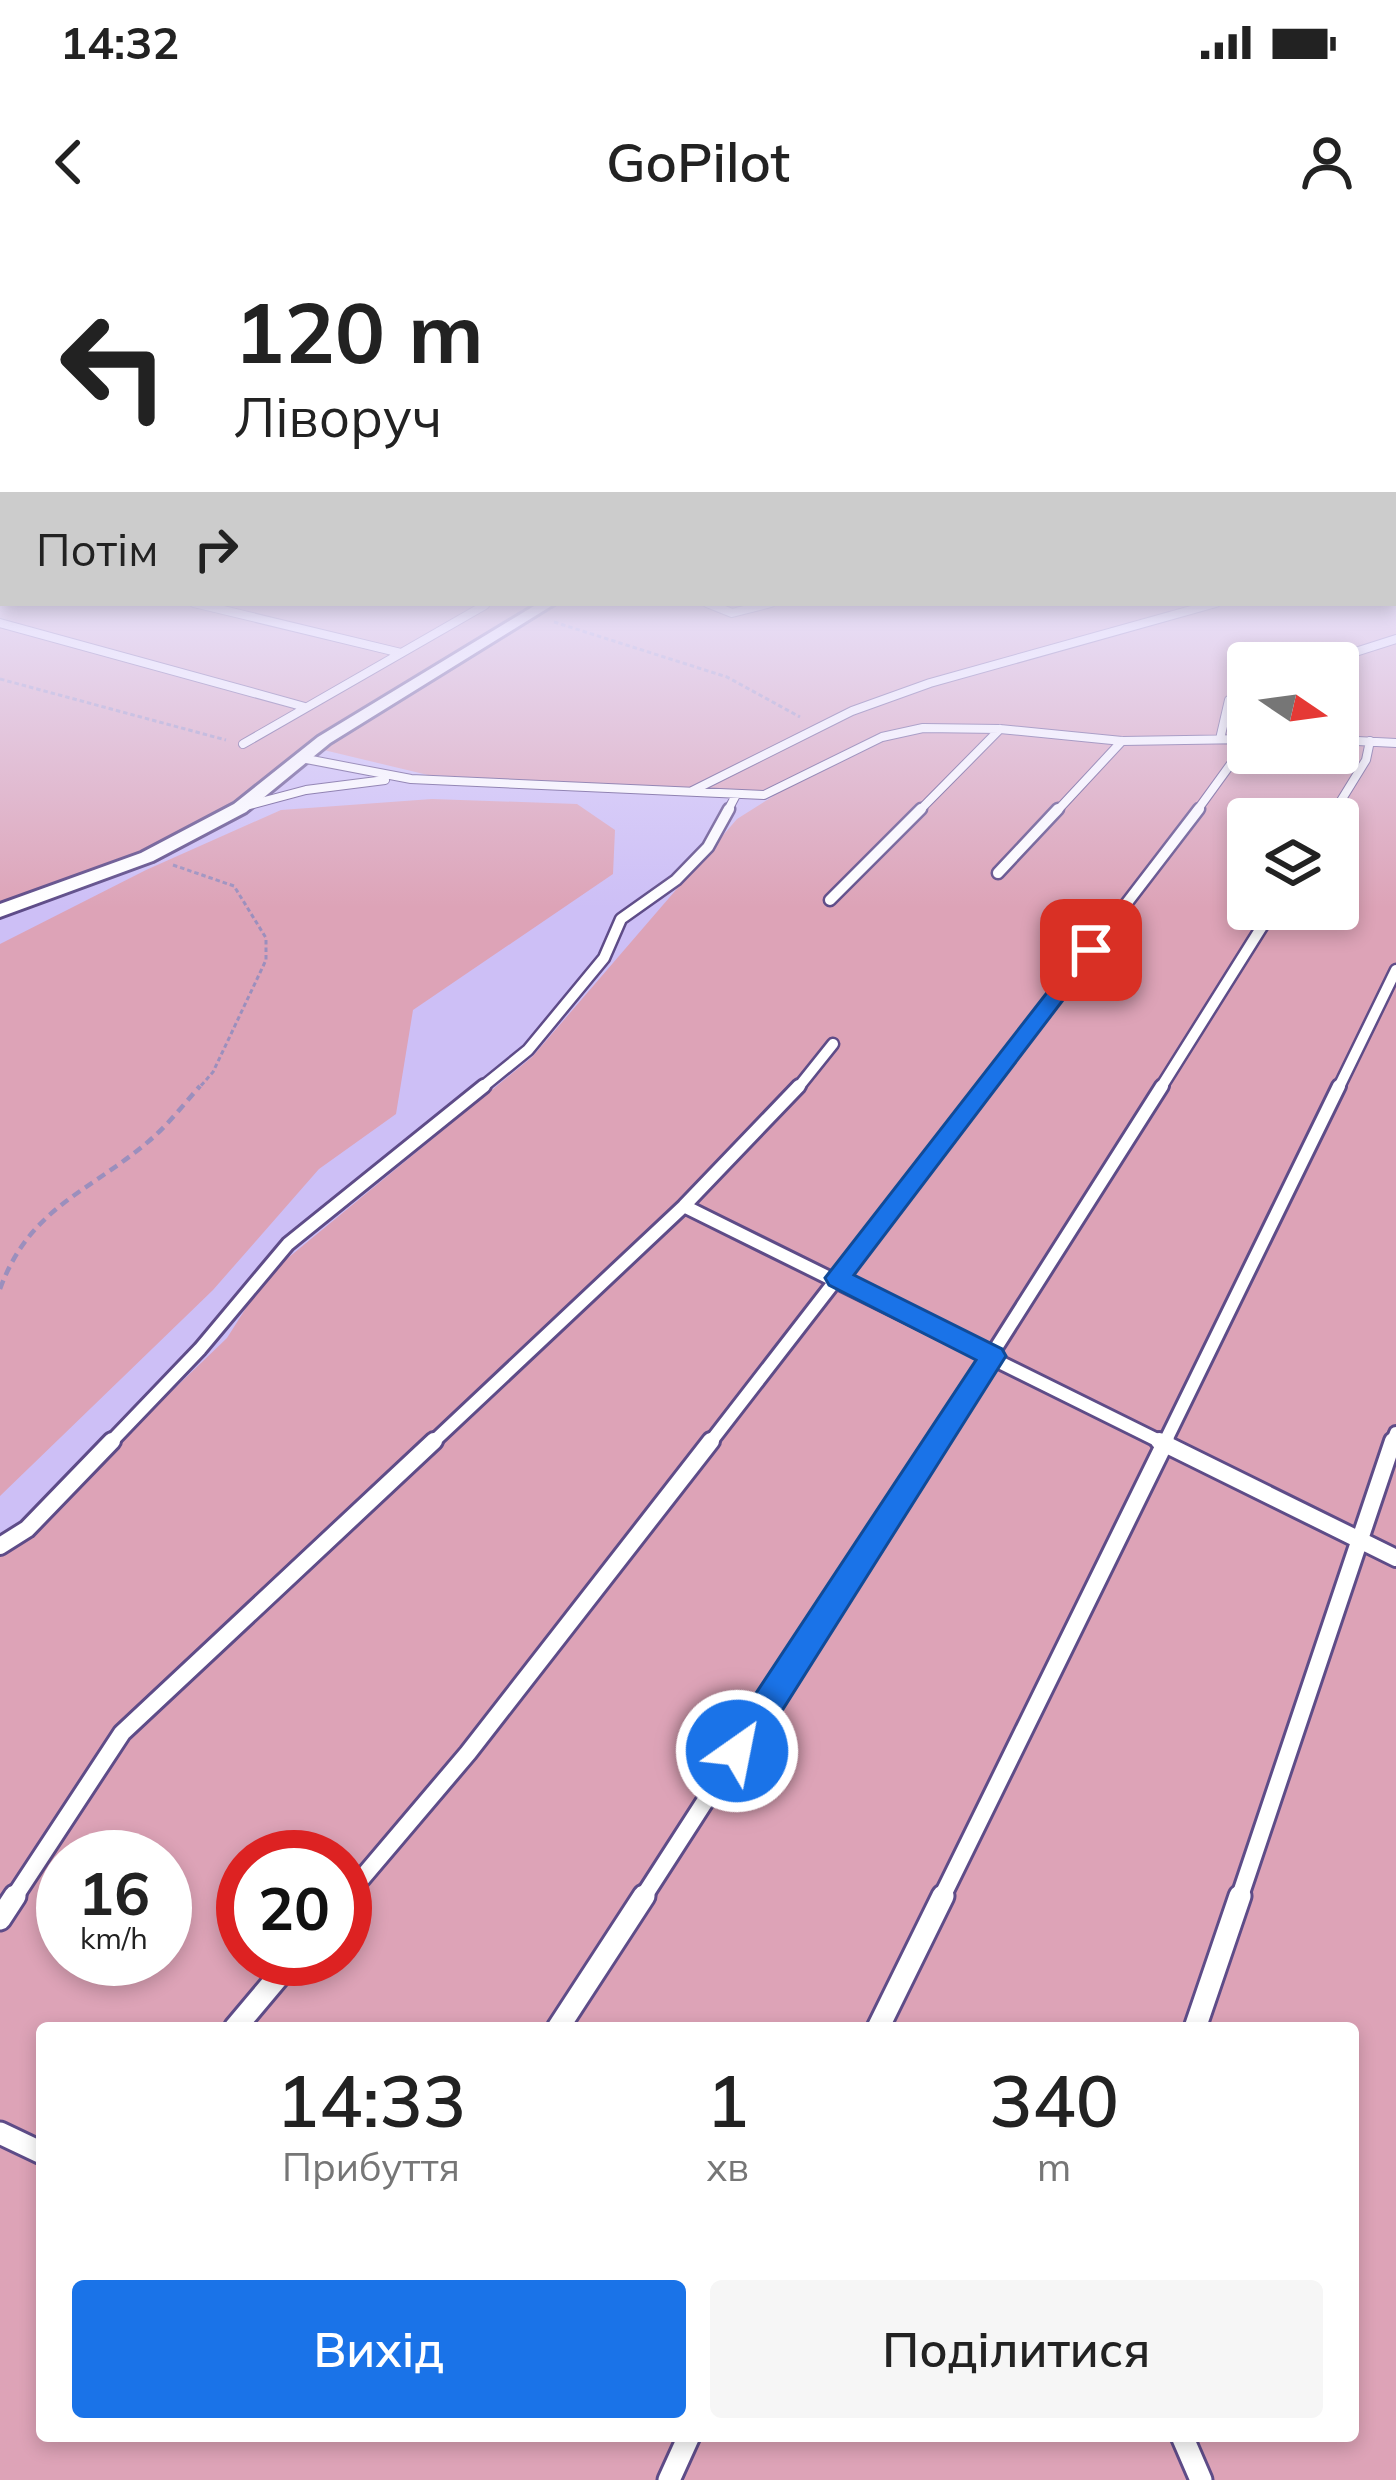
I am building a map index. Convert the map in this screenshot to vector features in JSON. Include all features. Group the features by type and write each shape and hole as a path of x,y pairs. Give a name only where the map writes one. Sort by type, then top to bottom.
{"street":[{"path":"0,911 148,857 240,808 301,758 391,699"}],"lane":[{"path":"274,699 304,707"},
{"path":"243,744 319,699"},
{"path":"687,794 830,722 891,699"},
{"path":"1220,739 1227,709"},
{"path":"301,758 402,778 736,795 781,790 882,737 902,732 1000,729 1122,741 1227,739"},
{"path":"830,900 1000,729"},
{"path":"998,873 1122,741"},
{"path":"1359,741 1396,743"},
{"path":"1342,798 1366,760 1370,741"},
{"path":"372,1866 468,1753 1227,769"},
{"path":"240,808 306,790 402,778"},
{"path":"0,1546 27,1529 168,1382 288,1244 528,1050 604,958 621,920 676,880 708,847 736,795"},
{"path":"562,2022 992,1356 1260,930"},
{"path":"881,2022 1396,970"},
{"path":"0,1918 122,1733 684,1206 780,1109 833,1044"},
{"path":"684,1206 838,1278 1396,1558"},
{"path":"1198,2022 1396,1433"},
{"path":"240,2022 270,1986"},
{"path":"0,2133 36,2150"},
{"path":"669,2480 686,2442"},
{"path":"1185,2442 1201,2480"}],"path":[{"path":"73,699 243,744"},
{"path":"767,699 808,721 830,722"},
{"path":"0,1289 11,1259 31,1229 62,1201 150,1140 213,1072 266,960 266,938 249,903 234,886 148,857"}],"shaded area":[{"path":"0,699 1227,699 1227,774 1359,774 1359,699 1396,699 1396,2480 0,2480 0,1556 227,1338 266,1276 532,1057 737,819 778,793 428,775 307,746 233,804 141,852 0,907"},
{"path":"432,799 577,804 615,830 613,874 413,1010 396,1114 319,1169 213,1290 0,1496 0,944 146,870 281,810"}],"route":[{"path":"737,1751 992,1356 838,1278 1091,950"}]}
